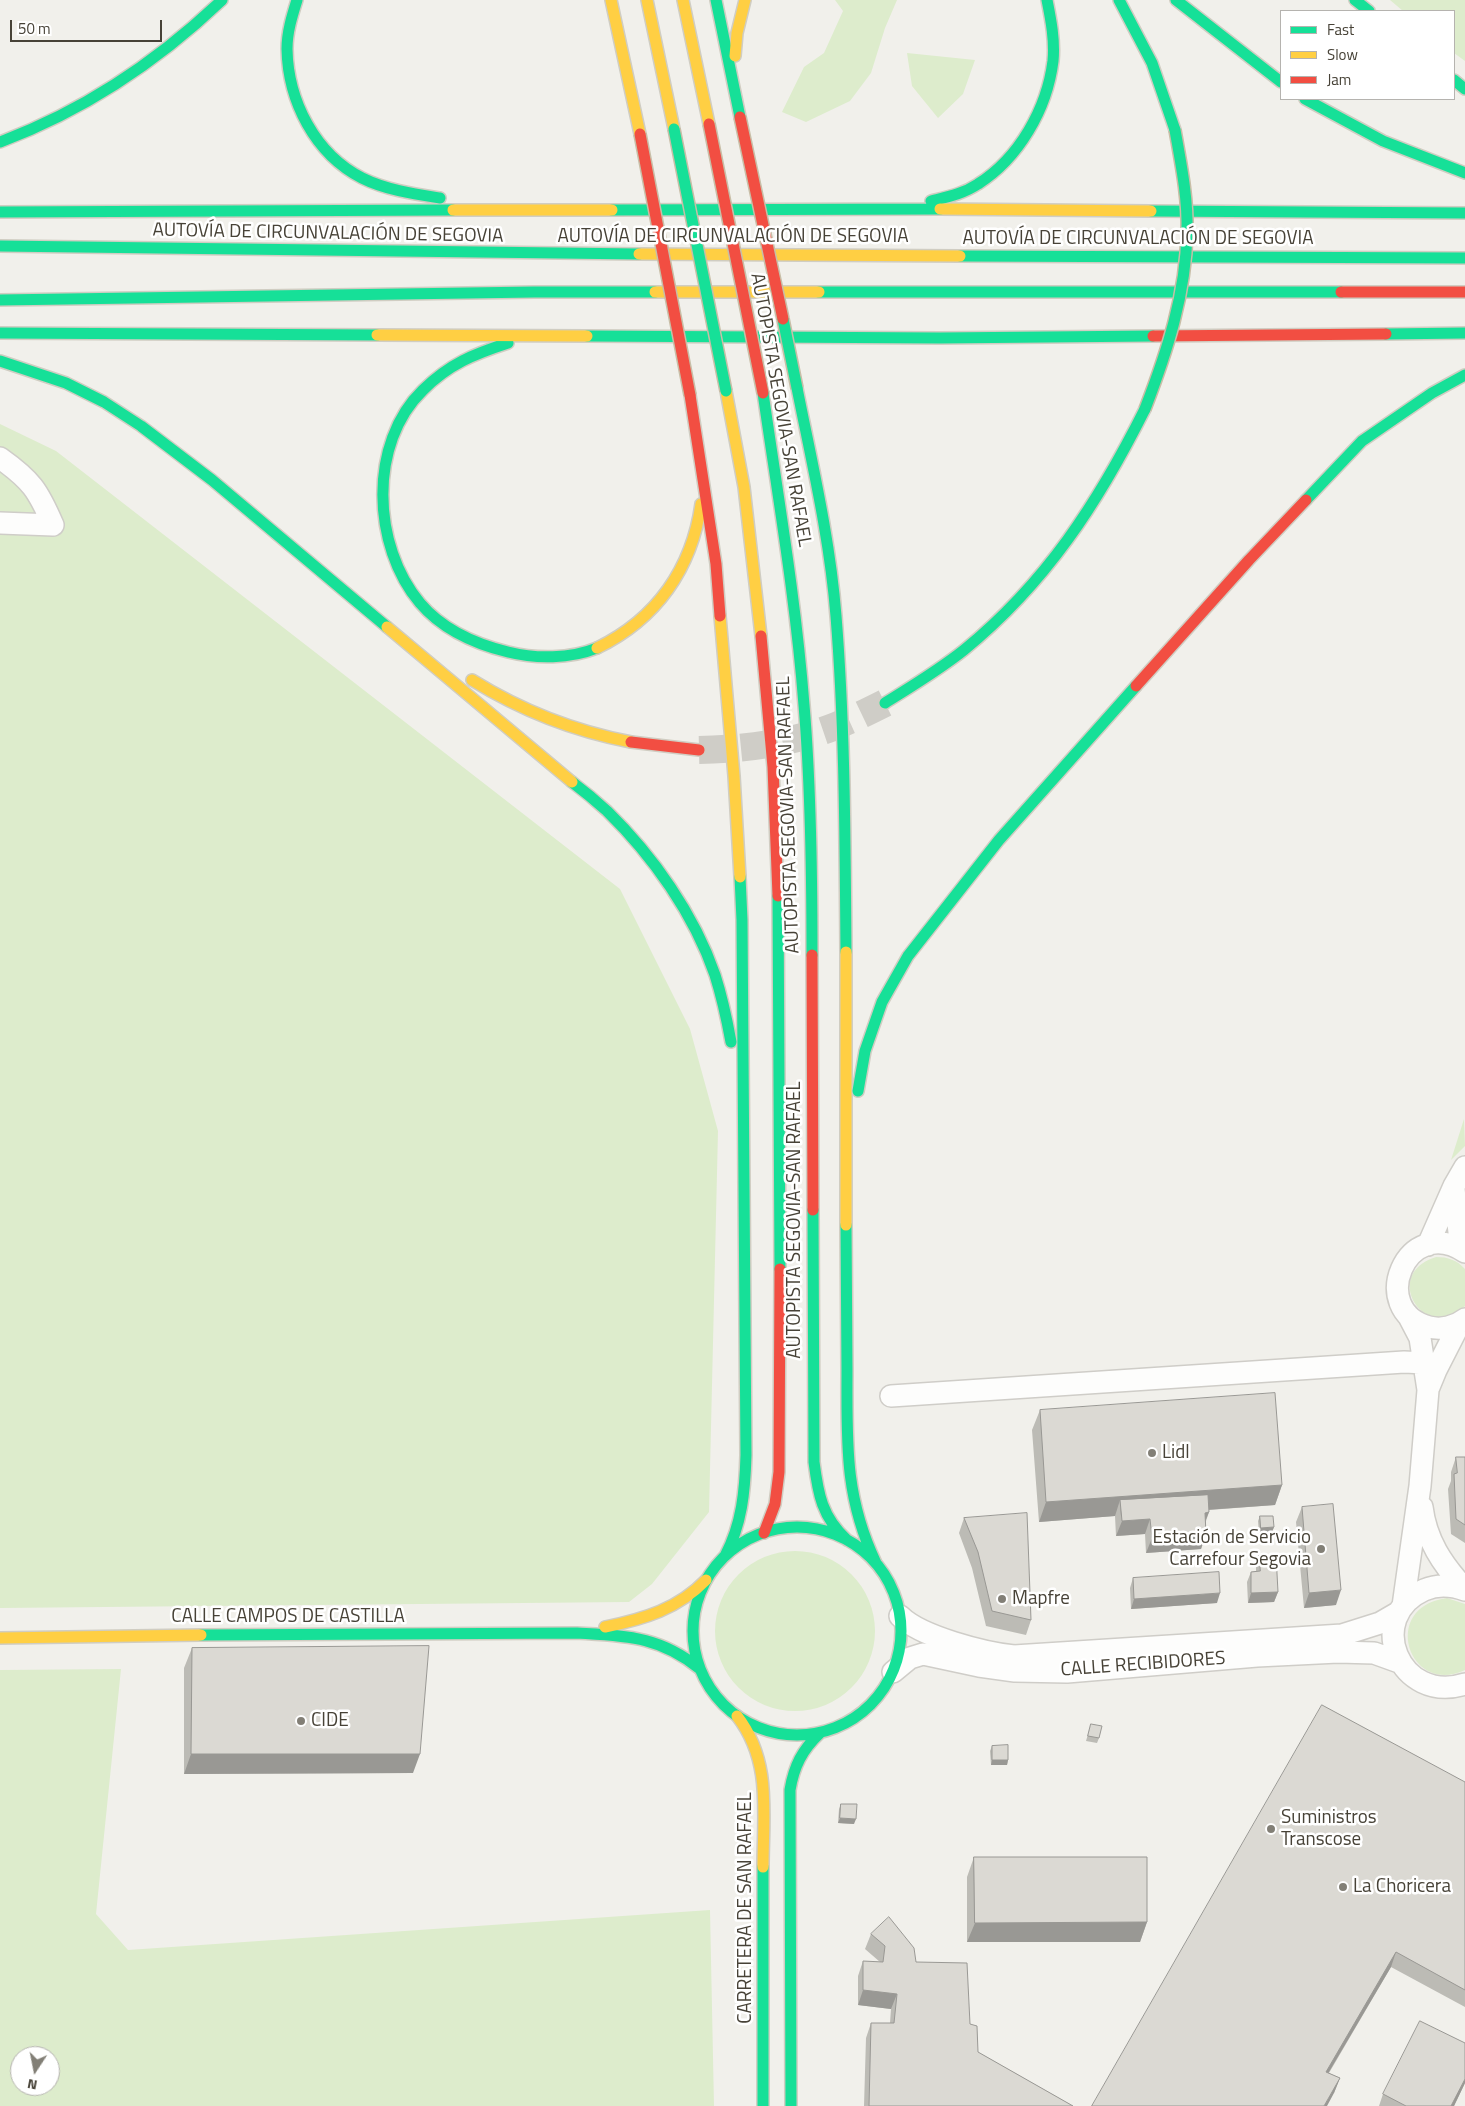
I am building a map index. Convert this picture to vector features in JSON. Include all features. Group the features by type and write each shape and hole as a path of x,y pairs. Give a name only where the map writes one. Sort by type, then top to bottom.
{"main road":[{"path":"0,142 24,133 105,92 187,33 222,0"},
{"path":"297,0 290,23 287,48 289,77 294,94 311,129 323,147 341,164 361,177 411,194 545,210"},
{"path":"598,0 612,30 628,84"},
{"path":"612,0 690,394 716,564 734,776 742,920 745,1138 745,1470 740,1523 735,1538 725,1556 706,1580 697,1604 693,1624 694,1644 700,1669 715,1695 737,1716 750,1724 774,1733 794,1735 820,1733 846,1723 865,1711 880,1694 893,1672 901,1639 900,1616 891,1586 876,1563 856,1518 852,1500 847,1450 846,763 836,614 822,521 797,388 716,0"},
{"name":"AUTOPISTA SEGOVIA-SAN RAFAEL","path":"647,0 744,487 773,767 778,900 781,1092 780,1451 777,1493 770,1522 764,1533"},
{"name":"AUTOPISTA SEGOVIA-SAN RAFAEL","path":"683,0 763,393 792,588 804,704 808,770 812,941 812,1410 814,1467 828,1520 836,1532 847,1540"},
{"path":"740,117 735,60 737,33 745,0"},
{"path":"868,209 945,200 990,176 1015,151 1032,125 1046,93 1053,60 1052,27 1047,0"},
{"path":"885,703 937,670 999,620 1029,589 1077,530 1098,499 1120,460 1145,409 1170,341 1184,270 1187,232 1186,206 1175,130 1168,102 1149,53 1119,0"},
{"path":"1176,0 1280,81"},
{"path":"1355,0 1368,10"},
{"path":"1455,81 1465,89"},
{"path":"1307,100 1354,128 1393,147 1465,173"},
{"path":"0,212 868,209 1465,213"},
{"name":"AUTOVÍA DE CIRCUNVALACIÓN DE SEGOVIA","path":"0,246 524,254 1465,258"},
{"path":"0,300 544,292 1465,292"},
{"path":"0,333 949,338 1465,334"},
{"path":"595,335 517,341 484,349 468,356 434,377 411,402 394,431 386,462 383,500 386,528 394,555 408,584 421,603 441,621 469,639 500,650 533,657 594,649 619,635 644,617 675,583 687,561 700,515 702,498 698,445"},
{"path":"0,361 66,383 112,406 141,426 212,480 312,562 607,812 639,846 670,886 693,924 711,963 727,1016 745,1138"},
{"path":"848,1144 865,1051 882,1002 908,956 954,895 999,840 1249,560 1362,441 1432,393 1465,375"},
{"path":"312,562 442,658"},
{"path":"464,674 523,710 562,726 587,734 636,744 699,750"},
{"path":"725,1556 746,1541 764,1533 784,1528 804,1528 826,1532 847,1540 863,1550 876,1563"},
{"name":"CALLE CAMPOS DE CASTILLA","path":"577,1633 638,1620 662,1612 686,1600 706,1580"},
{"name":"CALLE CAMPOS DE CASTILLA","path":"0,1638 128,1635 577,1633 636,1637 658,1642 678,1651 700,1669"},
{"name":"CARRETERA DE SAN RAFAEL","path":"737,1716 754,1742 762,1764 763,1776 764,2106"},
{"path":"791,2106 790,1790 794,1765 799,1755 820,1733"}],"street":[{"path":"0,458 20,472 34,488 40,496 53,525 0,523"},
{"path":"1428,1245 1454,1186 1465,1167"},
{"path":"1454,1186 1458,1226 1465,1250"},
{"path":"1465,1250 1449,1244 1428,1245 1412,1253 1406,1259 1398,1274 1399,1300 1420,1338 1428,1390 1420,1486 1401,1609 1395,1624 1393,1637 1395,1650 1400,1662 1412,1676 1428,1686 1447,1688 1465,1684"},
{"path":"1408,1315 1417,1322 1438,1328 1463,1321"},
{"path":"1428,1390 1436,1370 1463,1321"},
{"path":"891,1396 1404,1362 1425,1363"},
{"path":"1420,1486 1423,1517 1429,1538 1437,1556 1465,1589"},
{"name":"CALLE RECIBIDORES","path":"900,1616 911,1626 926,1633 972,1647 1014,1656 1342,1635 1380,1623 1401,1609 1418,1593 1437,1586 1465,1589"},
{"name":"CALLE RECIBIDORES","path":"893,1672 910,1658 923,1654 979,1666 1040,1672 1067,1672 1257,1656 1338,1652 1374,1653 1400,1662"}],"green space":[{"path":"835,0 897,0 885,28 871,73 850,101 806,122 782,112 804,67 824,53 843,11"},
{"path":"1390,0 1465,0 1465,61 1455,54 1455,10 1402,10"},
{"path":"907,53 975,60 963,94 938,118 912,86"},
{"path":"0,424 56,451 620,889 690,1029 718,1131 709,1512 652,1584 629,1602 0,1608"},
{"path":"1464,1119 1465,1146 1451,1160"},
{"path":"1436,1257 1452,1260 1459,1263 1465,1269 1465,1306 1451,1316 1437,1318 1425,1313 1415,1304 1410,1291 1411,1278 1419,1266"},
{"path":"787,1551 803,1551 826,1557 846,1569 857,1580 869,1600 875,1623 875,1639 869,1662 857,1682 846,1693 826,1705 803,1711 787,1711 764,1705 744,1693 733,1682 721,1662 715,1639 715,1623 721,1600 733,1580 744,1569 764,1557"},
{"path":"1447,1598 1465,1604 1465,1670 1445,1675 1429,1671 1417,1661 1410,1647 1408,1632 1413,1617 1426,1605"},
{"path":"121,1669 96,1914 128,1950 710,1910 714,2106 0,2106 0,1670"}],"building":[{"name":"Lidl","path":"1275,1393 1282,1485 1046,1502 1040,1410"},
{"path":"1456,1457 1465,1457 1465,1525 1456,1519 1454,1474 1457,1473"},
{"path":"1208,1495 1209,1512 1205,1513 1206,1534 1152,1538 1150,1519 1122,1521 1120,1500"},
{"path":"1333,1504 1341,1590 1309,1593 1302,1507"},
{"name":"Mapfre","path":"1027,1513 1031,1620 992,1611 978,1552 964,1518"},
{"path":"1260,1516 1273,1516 1274,1527 1261,1528"},
{"path":"1259,1555 1276,1555 1278,1592 1251,1593 1251,1572 1260,1571"},
{"path":"1219,1572 1220,1593 1134,1599 1133,1578"},
{"name":"CIDE","path":"429,1646 420,1754 191,1754 192,1648"},
{"name":"La Choricera","path":"1322,1705 1465,1782 1465,1990 1396,1952 1326,2072 1340,2078 1324,2106 1092,2106"},
{"path":"1091,1724 1102,1726 1099,1738 1088,1736"},
{"path":"1008,1745 1008,1760 992,1760 992,1746"},
{"path":"841,1804 857,1804 856,1819 840,1818"},
{"path":"974,1857 1147,1857 1147,1922 975,1923"},
{"path":"889,1917 914,1948 916,1962 967,1963 970,2024 977,2026 978,2052 1073,2106 869,2106 871,2023 894,2023 897,1994 863,1990 863,1961 883,1962 885,1946 871,1934"},
{"path":"1420,2021 1465,2043 1465,2079 1451,2106 1406,2106 1383,2094"}],"tunnel":[{"path":"699,750 769,744 803,737 836,726 885,703"}],"traffic: fast":[{"path":"0,142 31,130 90,100 146,64 222,0"},
{"path":"297,0 288,36 289,68 299,106 307,124 318,140 345,168 362,178 390,189 440,198"},
{"path":"716,0 740,117"},
{"path":"931,201 961,193 978,184 1006,161 1029,131 1045,97 1053,61 1053,38 1047,0"},
{"path":"1119,0 1152,63 1175,130"},
{"path":"1176,0 1280,81"},
{"path":"1355,0 1368,10"},
{"path":"1455,81 1465,89"},
{"path":"1307,100 1383,141 1465,173"},
{"path":"674,129 726,391"},
{"path":"1145,409 1161,366 1174,322 1186,255 1187,232 1184,181 1175,130"},
{"path":"612,210 940,209"},
{"path":"0,212 453,210"},
{"path":"1151,211 1465,213"},
{"path":"0,246 639,254"},
{"path":"960,256 1465,258"},
{"path":"0,300 655,292"},
{"path":"819,292 1341,292"},
{"path":"783,319 797,388"},
{"path":"0,333 377,335"},
{"path":"1386,334 1465,333"},
{"path":"587,336 940,338 1153,336"},
{"path":"508,343 484,351 442,373 423,390 405,412 393,438 385,466 383,495 385,525 392,553 404,580 420,603 449,628 471,640 508,652 541,657 564,656 587,652 597,648"},
{"path":"0,361 66,383 104,402 141,426 212,480 387,627"},
{"path":"1306,500 1362,441 1432,393 1465,375"},
{"path":"797,388 825,530 836,616 843,742 846,952"},
{"path":"763,393 801,666 811,830 812,955"},
{"path":"885,703 964,650 993,624 1045,569 1089,509 1145,409"},
{"path":"858,1091 865,1051 882,1002 908,956 999,840 1136,686"},
{"path":"572,782 603,807 624,828 656,867 684,908 696,930 715,975 731,1042"},
{"path":"725,1556 731,1544 742,1507 746,1455 742,920 740,877"},
{"path":"778,896 780,1269"},
{"path":"813,1210 814,1462 817,1484 827,1514 832,1523 847,1540"},
{"path":"846,1225 847,1421 850,1468 858,1515 876,1563"},
{"path":"787,1527 807,1527 827,1531 846,1539 871,1557 884,1573 893,1591 901,1621 901,1631 897,1661 893,1671 884,1689 871,1705 855,1718 827,1731 807,1735 787,1735 767,1731 748,1723 723,1705 710,1689 697,1661 693,1641 693,1621 697,1601 705,1582 723,1557 739,1544 767,1531 787,1527"},
{"path":"201,1635 595,1634 627,1637 656,1644 671,1650 700,1669"},
{"path":"791,2106 790,1790 800,1759 808,1746 820,1733"},
{"path":"763,1867 763,2106"}],"traffic: slow":[{"path":"611,0 640,134"},
{"path":"647,0 674,129"},
{"path":"683,0 709,124"},
{"path":"735,56 737,33 745,0"},
{"path":"940,209 1151,211"},
{"path":"453,210 612,210"},
{"path":"639,254 960,256"},
{"path":"655,292 819,292"},
{"path":"377,335 587,336"},
{"path":"726,391 744,487 761,636"},
{"path":"597,648 637,622 654,607 668,589 680,570 689,549 701,504"},
{"path":"720,616 734,776 740,877"},
{"path":"387,627 572,782"},
{"path":"472,680 510,701 568,726 631,742"},
{"path":"846,952 846,1225"},
{"path":"605,1627 647,1616 672,1606 706,1580"},
{"path":"0,1638 201,1635"},
{"path":"737,1716 748,1733 761,1769 764,1807 763,1867"}],"traffic: jam":[{"path":"740,117 783,319"},
{"path":"709,124 763,393"},
{"path":"640,134 690,395"},
{"path":"1341,292 1465,292"},
{"path":"1153,336 1386,334"},
{"path":"690,395 716,564 720,616"},
{"path":"1136,686 1249,560 1306,500"},
{"path":"761,636 773,767 778,896"},
{"path":"631,742 699,750"},
{"path":"812,955 813,1210"},
{"path":"764,1533 775,1504 779,1472 780,1269"}],"place":[{"name":"Lidl","path":"1152,1453"},
{"name":"Estación de Servicio Carrefour Segovia","path":"1321,1549"},
{"name":"Mapfre","path":"1002,1599"},
{"name":"CIDE","path":"301,1721"},
{"name":"Suministros Transcose","path":"1271,1829"},
{"name":"La Choricera","path":"1343,1887"}]}
